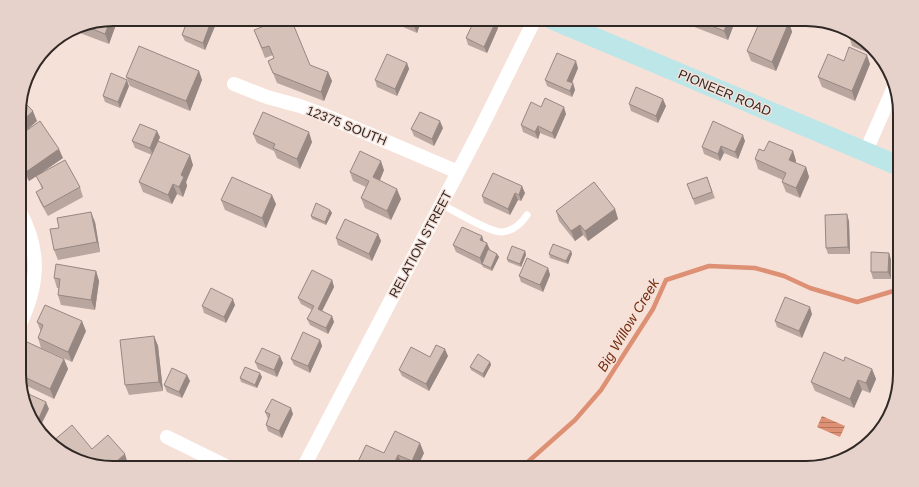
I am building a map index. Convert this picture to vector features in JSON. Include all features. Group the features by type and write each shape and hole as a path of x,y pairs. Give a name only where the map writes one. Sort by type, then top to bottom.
{"street":[{"name":"RELATION STREET","path":"307,461 479,132 532,26"},
{"name":"PIONEER ROAD","path":"568,26 893,163"},
{"name":"12375 SOUTH","path":"234,84 267,97 300,106 324,115 458,172"},
{"path":"866,151 891,94"},
{"path":"26,227 32,241 35,269 31,300 26,311"},
{"path":"167,437 216,461"}],"lane":[{"path":"441,204 490,229 501,232 513,230 527,216"}],"shaded area":[{"path":"822,416 845,426 840,437 817,427"}],"building":[{"path":"108,26 105,34 92,29"},
{"path":"185,26 209,26 203,43 182,35"},
{"path":"264,26 294,26 310,65 328,72 321,92 273,73 268,61 274,58 269,46 262,48 254,30"},
{"path":"472,26 494,26 484,47 466,38"},
{"path":"712,26 726,26 724,31"},
{"path":"758,26 787,26 772,62 747,51"},
{"path":"139,46 199,71 186,101 126,77"},
{"path":"849,47 867,55 852,91 818,77 828,54 844,61"},
{"path":"557,53 576,61 567,81 573,83 570,91 545,80"},
{"path":"387,54 407,63 395,89 375,80"},
{"path":"111,73 127,80 118,102 103,96"},
{"path":"636,87 663,99 656,116 629,104"},
{"path":"545,98 564,107 552,133 538,126 535,132 521,125 531,102 541,107"},
{"path":"26,104 33,111 26,118"},
{"path":"263,112 309,132 297,159 273,148 275,144 253,134"},
{"path":"420,112 440,121 432,139 411,129"},
{"path":"40,121 59,149 26,172 26,131"},
{"path":"713,121 743,135 735,152 721,146 718,154 702,147"},
{"path":"140,124 157,131 150,148 132,141"},
{"path":"158,141 190,155 181,175 184,177 179,187 173,184 168,195 139,182"},
{"path":"769,141 793,151 789,160 806,167 796,188 782,182 786,173 755,159 759,149 764,151"},
{"path":"360,151 381,161 373,177 397,189 387,211 361,198 369,181 350,172"},
{"path":"65,160 80,187 44,207 36,192 43,188 36,176"},
{"path":"493,173 522,186 519,195 515,193 508,209 482,196"},
{"path":"232,177 272,195 262,218 221,200"},
{"path":"707,177 712,192 693,199 687,184"},
{"path":"594,182 615,209 585,231 580,225 571,231 556,211"},
{"path":"316,203 330,210 325,222 311,216"},
{"path":"91,212 97,242 54,250 50,229 59,228 57,218"},
{"path":"847,214 848,247 826,248 825,215"},
{"path":"345,219 378,234 369,254 336,238"},
{"path":"462,227 482,236 480,240 487,243 480,258 453,245"},
{"path":"553,244 571,251 566,261 549,254"},
{"path":"512,246 525,251 520,264 507,259"},
{"path":"488,249 497,254 491,268 482,264"},
{"path":"871,252 889,253 888,272 871,272"},
{"path":"527,258 548,268 540,285 519,276"},
{"path":"56,264 96,271 91,300 58,295 60,279 54,278"},
{"path":"312,270 332,280 318,309 332,316 326,328 307,319 314,306 298,298"},
{"path":"211,288 233,299 224,317 202,306"},
{"path":"785,297 810,307 799,331 775,321"},
{"path":"45,305 82,321 68,352 38,338 43,325 37,322"},
{"path":"303,332 320,340 308,366 291,359"},
{"path":"154,336 159,382 125,385 120,340"},
{"path":"27,342 64,359 50,389 26,378"},
{"path":"436,345 445,349 426,384 399,370 411,347 430,357"},
{"path":"262,348 280,356 274,370 255,362"},
{"path":"824,352 844,361 845,357 872,369 866,383 858,380 850,399 811,382"},
{"path":"478,354 490,362 483,374 470,367"},
{"path":"245,367 260,373 255,385 240,378"},
{"path":"172,368 187,375 179,392 164,385"},
{"path":"28,394 46,402 39,419"},
{"path":"272,399 291,408 279,431 266,425 270,414 265,412"},
{"path":"72,425 92,449 108,435 125,454 117,461 96,459 75,452 55,439"},
{"path":"395,431 420,443 412,461 398,455 395,461 358,461 366,445 384,453"}],"waterway":[{"name":"Big Willow Creek","path":"529,461 575,420 601,390 653,309 666,280 709,266 755,268 784,276 810,288 857,302 893,291"}]}
